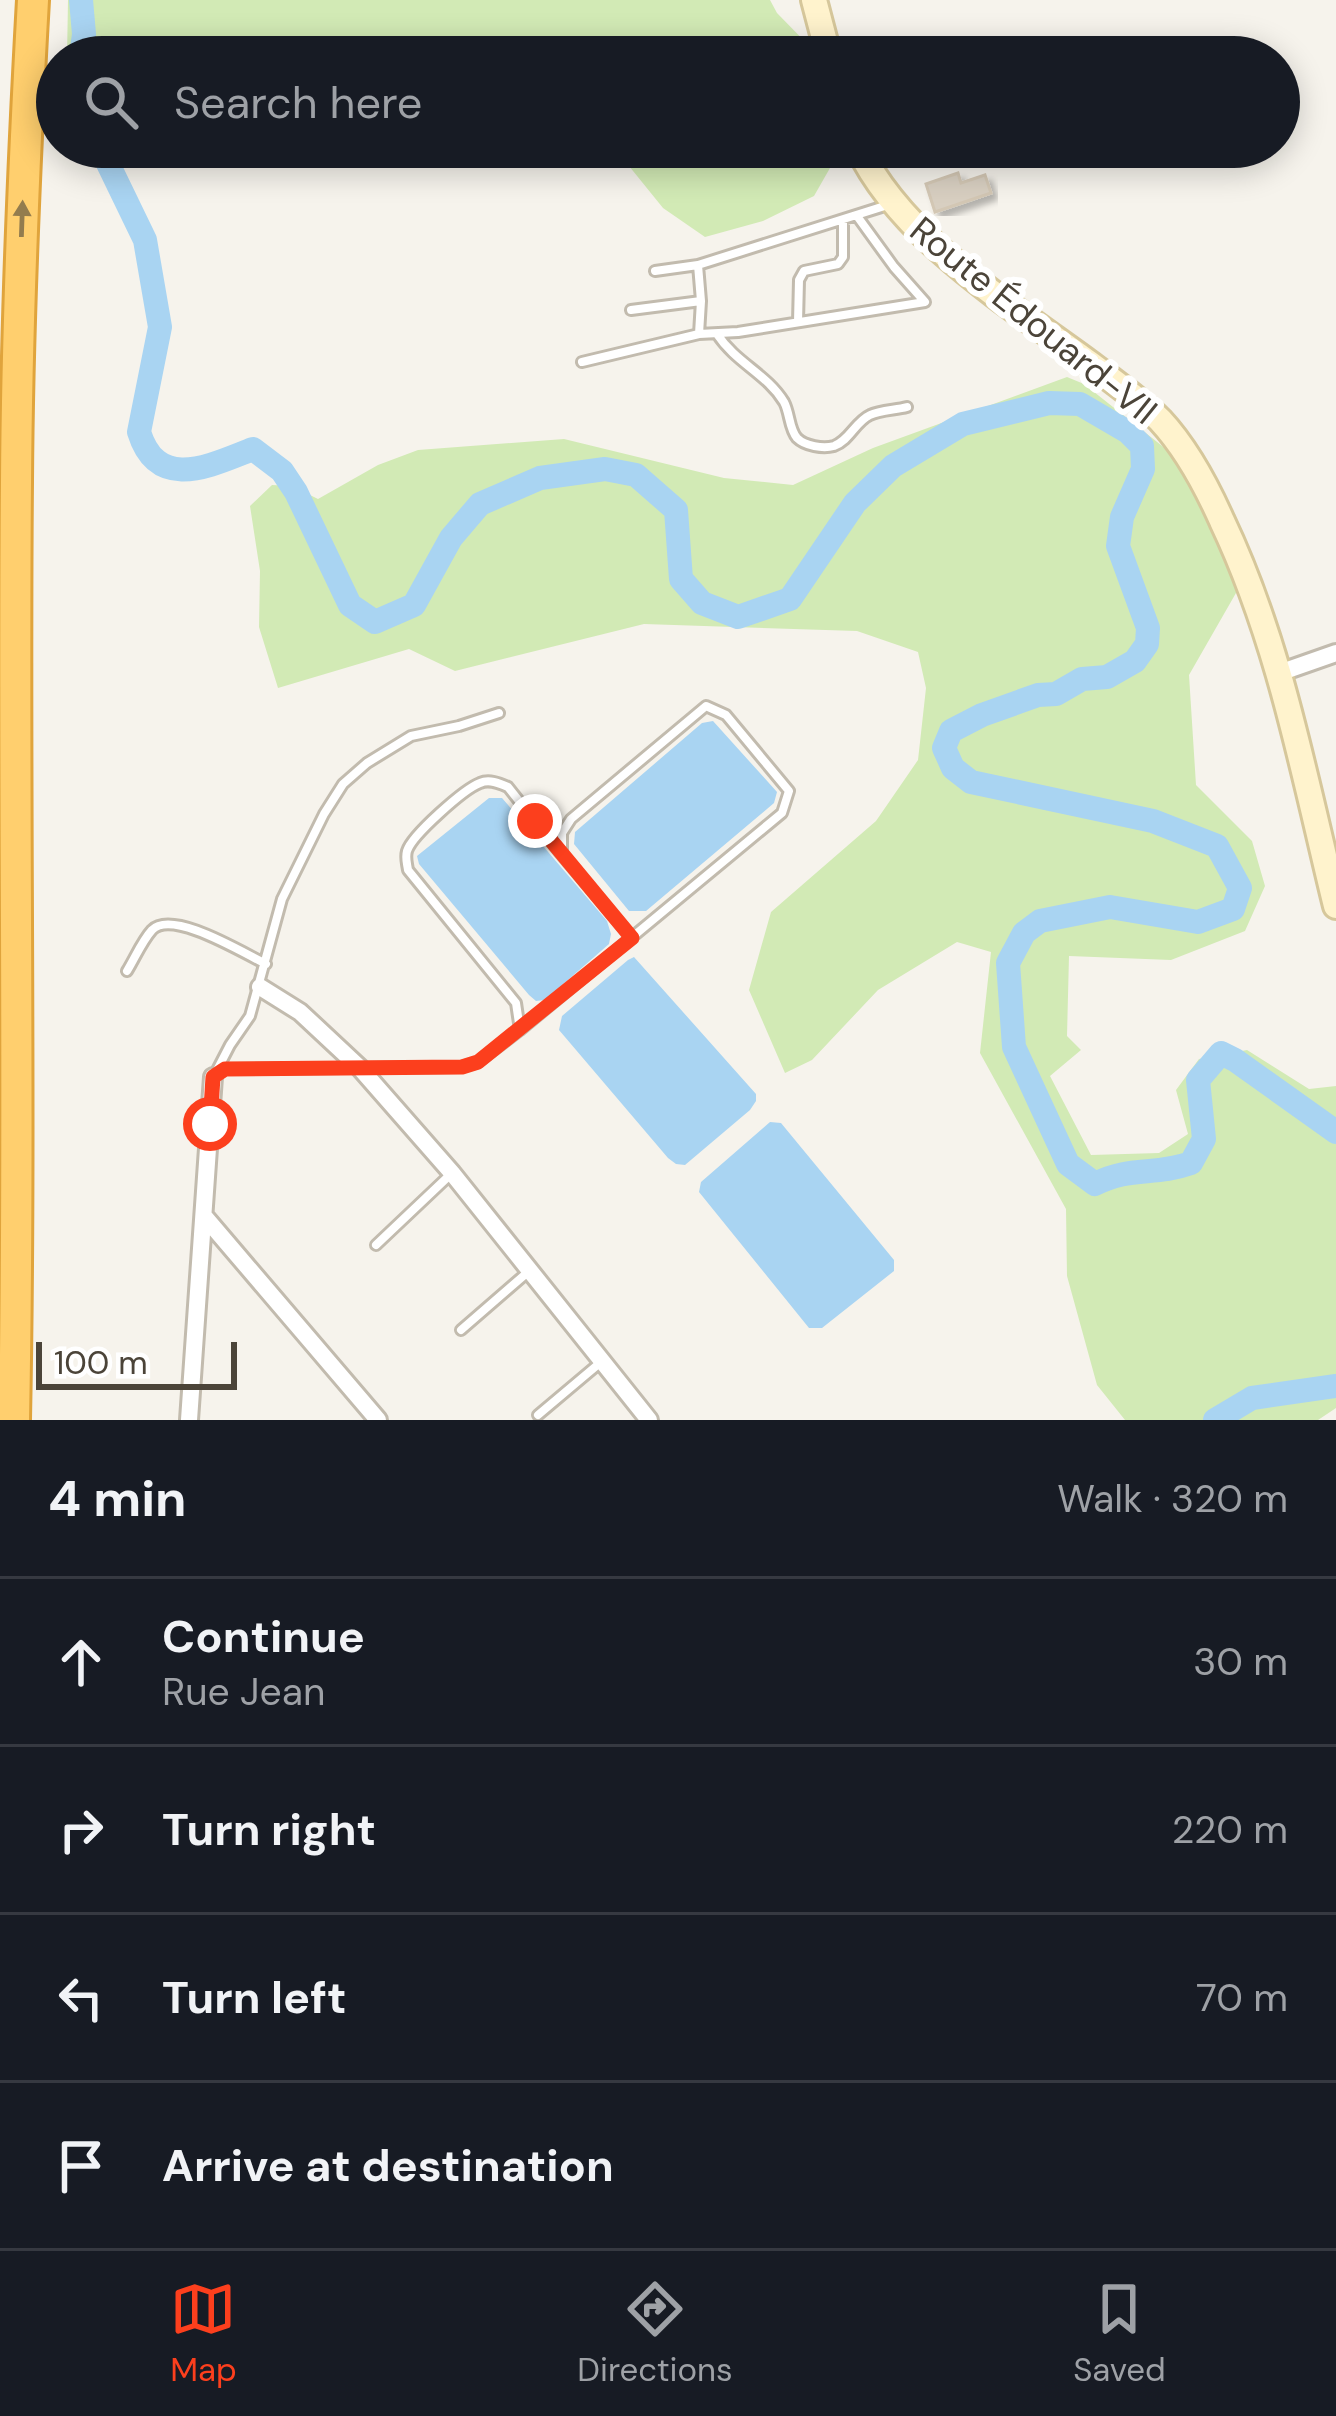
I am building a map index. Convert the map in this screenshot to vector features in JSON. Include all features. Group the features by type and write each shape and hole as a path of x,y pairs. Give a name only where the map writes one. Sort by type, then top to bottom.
{"highway":[{"path":"14,1420 16,496 33,0"}],"main road":[{"path":"814,0 824,36"},
{"name":"Route Édouard-VII","path":"869,168 892,203 944,254 1126,391 1169,431 1191,462 1220,514 1258,606 1328,836 1336,906"}],"street":[{"path":"1279,673 1336,653"},
{"path":"260,987 300,1012 360,1068 452,1173 649,1420"},
{"path":"189,1420 213,1077"},
{"path":"204,1216 378,1420"}],"lane":[{"path":"656,271 698,265 892,203"},
{"path":"582,362 699,334 925,302 857,215"},
{"path":"798,322 800,280 804,271 838,264 843,257 843,220"},
{"path":"698,265 699,334"},
{"path":"632,310 701,301"},
{"path":"716,333 729,352 762,376 784,403 795,436 806,443 834,446 867,416 907,407"},
{"path":"213,1077 225,1069 462,1067 478,1062 782,813 789,791 726,716 706,706 572,819 562,833 562,855"},
{"path":"213,1077 250,1016 282,899 343,784 411,736 499,713"},
{"path":"520,1030 516,1003 408,870 406,854 412,840 438,813 481,782 508,787 632,938"},
{"path":"127,971 153,928 162,923 188,926 266,964"},
{"path":"376,1245 452,1173"},
{"path":"461,1330 529,1270"},
{"path":"538,1415 602,1362"}],"green space":[{"path":"68,0 770,0 799,36 67,36"},
{"path":"631,168 830,168 814,196 763,221 705,237 663,208"},
{"path":"1067,377 1084,384 1171,453 1240,586 1189,675 1196,785 1252,841 1265,886 1245,931 1171,960 1069,956 1067,1036 1081,1050 1050,1076 1091,1155 1159,1153 1188,1134 1176,1090 1199,1059 1247,1050 1309,1089 1336,1086 1336,1408 1318,1420 1125,1420 1097,1385 1067,1276 1066,1209 980,1053 991,952 957,942 878,990 812,1060 785,1073 749,990 771,912 876,821 918,760 926,688 918,652 857,631 644,624 455,671 409,649 278,688 259,627 260,571 250,506 272,485 292,486 318,499 378,465 418,450 564,439 724,478 793,485 873,448"}],"water":[{"path":"713,721 777,792 774,803 646,911 629,911 574,844 575,832 702,723"},
{"path":"489,798 502,798 607,921 611,934 609,944 545,1000 536,1001 529,995 419,864 417,856"},
{"path":"634,957 756,1094 750,1110 685,1165 668,1158 559,1030 562,1016"},
{"path":"770,1122 781,1123 894,1260 894,1271 822,1328 809,1328 699,1192 701,1182"}],"building":[{"path":"958,173 961,183 985,175 991,193 935,212 926,184"}],"waterway":[{"path":"81,0 84,36"},
{"path":"110,168 145,240 160,327 139,432 148,451 159,463 187,469 253,449 282,471 350,605 375,622 414,605 451,538 480,504 540,478 605,469 636,475 676,510 681,579 702,603 738,617 790,599 855,503 893,466 963,424 1049,403 1080,404 1128,432 1142,446 1143,469 1122,517 1118,546 1148,628 1147,644 1135,661 1107,677 1082,679 1056,694 1038,695 982,715 951,731 944,748 953,768 971,782 1153,821 1217,846 1240,888 1233,909 1198,922 1110,907 1040,921 1024,933 1008,963 1014,1047 1068,1164 1095,1184 1119,1175 1191,1163 1204,1139 1198,1080 1221,1053 1336,1132"},
{"path":"1215,1420 1252,1398 1336,1386"}],"route":[{"path":"210,1124 213,1077 225,1069 462,1067 478,1062 632,938 535,821"}]}
